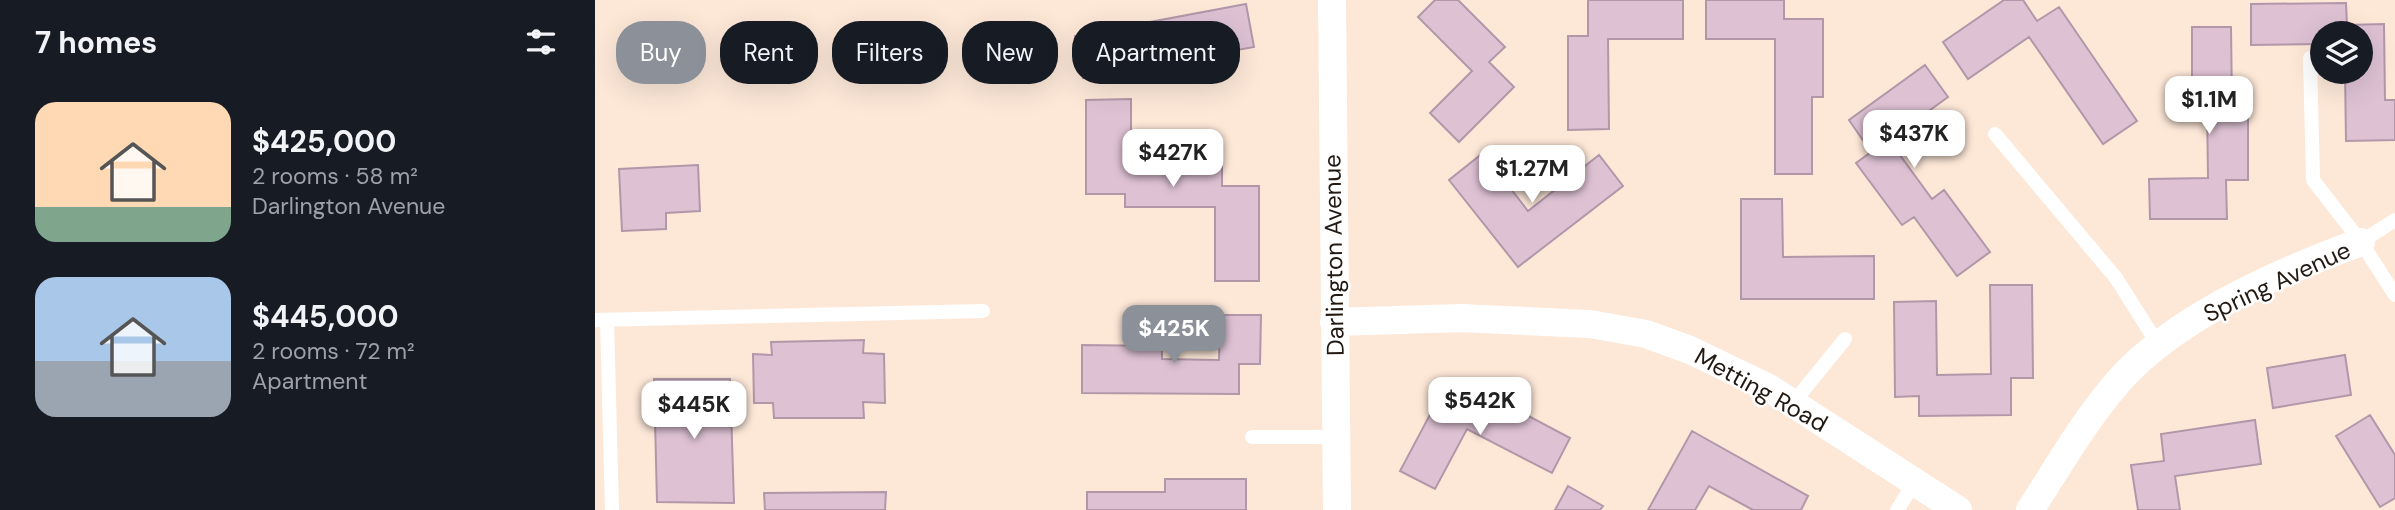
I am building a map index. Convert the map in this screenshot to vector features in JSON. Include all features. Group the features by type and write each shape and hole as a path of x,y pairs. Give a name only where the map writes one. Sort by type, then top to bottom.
{"street":[{"name":"Darlington Avenue","path":"1332,0 1338,510"},
{"name":"Spring Avenue","path":"2030,510 2064,456 2111,391 2143,358 2199,317 2251,288 2313,259 2361,242"},
{"name":"Metting Road","path":"1334,322 1461,318 1590,324 1646,334 1691,350 1746,376 1793,403 1958,510"}],"lane":[{"path":"2311,84 2313,180 2361,242 2395,295"},
{"path":"1995,134 2116,278 2159,346"},
{"path":"2361,242 2395,219"},
{"path":"612,510 601,320 983,311"},
{"path":"1793,403 1845,339"},
{"path":"1252,436 1336,436"},
{"path":"1897,510 1915,482"}],"building":[{"path":"1435,0 1458,0 1505,47 1489,62 1514,87 1459,142 1430,113 1472,71 1418,17"},
{"path":"1588,0 1683,0 1683,39 1608,39 1609,129 1568,130 1568,36 1588,36"},
{"path":"1706,0 1784,0 1784,19 1823,19 1823,97 1812,97 1812,174 1775,174 1775,39 1706,39"},
{"path":"2004,0 2023,0 2037,21 2059,7 2137,121 2103,144 2029,37 1968,79 1943,42"},
{"path":"2346,3 2347,21 2310,21 2310,44 2251,45 2251,4"},
{"path":"1246,4 1254,47 1240,50 1240,21 1155,21"},
{"path":"2373,24 2384,24 2385,100 2395,100 2395,140 2346,141 2345,84 2373,84"},
{"path":"2192,27 2231,27 2232,103 2248,103 2248,180 2226,180 2227,219 2150,219 2149,179 2208,178 2207,104 2192,104"},
{"path":"1925,65 1948,97 1889,140 1932,199 1944,190 1990,252 1957,276 1914,217 1902,225 1856,163 1871,152 1849,120"},
{"path":"1131,99 1131,166 1222,166 1222,186 1259,186 1259,281 1215,281 1215,207 1125,207 1125,194 1086,194 1086,100"},
{"path":"1483,153 1528,211 1599,155 1623,186 1518,267 1449,180"},
{"path":"698,165 700,211 666,213 666,229 622,231 619,169"},
{"path":"1741,199 1782,199 1783,257 1874,256 1874,299 1741,299"},
{"path":"1990,285 2032,285 2033,378 2011,378 2011,415 1919,416 1919,396 1895,397 1894,302 1936,301 1937,375 1991,374"},
{"path":"1220,315 1261,315 1260,364 1239,364 1239,394 1082,393 1082,345 1162,346 1162,359 1219,360"},
{"path":"864,340 863,353 884,354 885,403 863,402 864,418 774,418 773,403 754,403 753,354 772,355 771,342"},
{"path":"2345,355 2351,395 2273,408 2267,368"},
{"path":"654,379 730,379 734,503 657,502"},
{"path":"1442,392 1478,410 1487,394 1570,438 1552,473 1467,429 1435,489 1400,471"},
{"path":"2370,415 2395,455 2395,498 2380,507 2336,436"},
{"path":"2255,420 2261,464 2175,476 2180,510 2138,510 2131,465 2164,461 2161,434"},
{"path":"1692,431 1808,496 1801,510 1753,510 1709,486 1695,510 1648,510"},
{"path":"1165,479 1246,479 1246,510 1087,510 1087,492 1165,492"},
{"path":"1568,486 1603,506 1600,510 1555,510"},
{"path":"886,492 885,510 765,510 764,493"}]}
